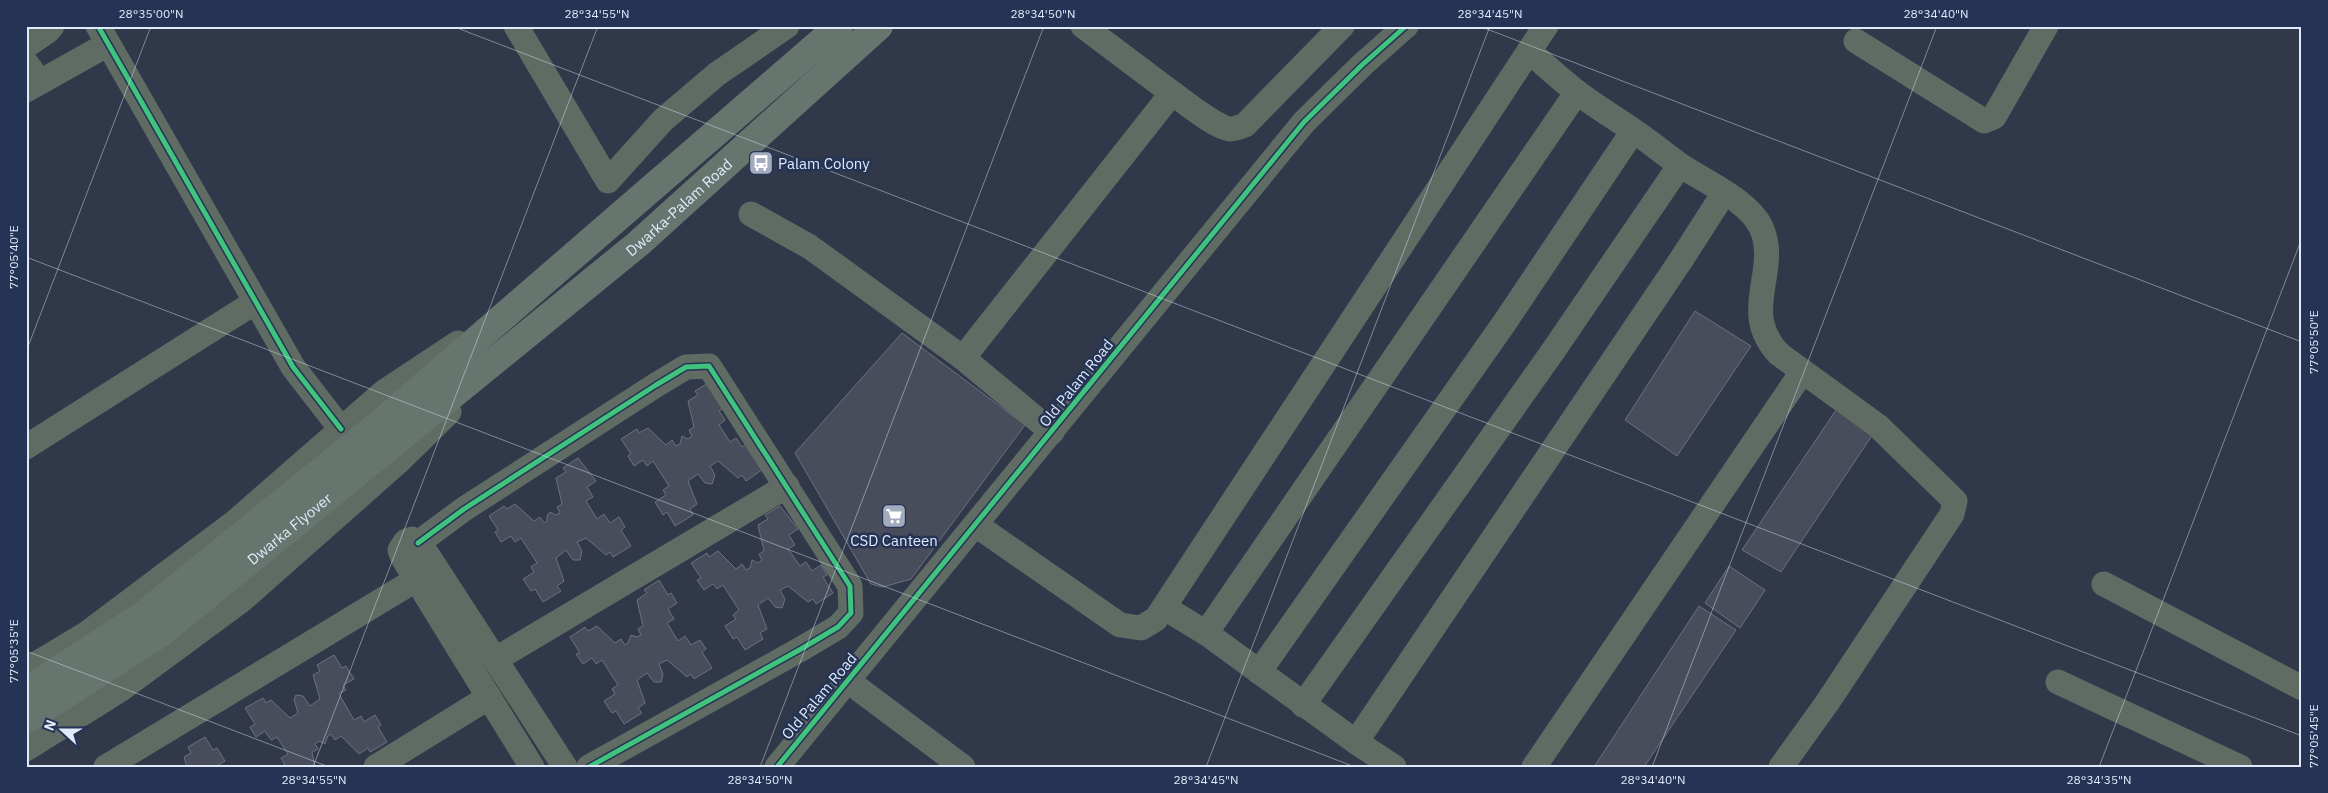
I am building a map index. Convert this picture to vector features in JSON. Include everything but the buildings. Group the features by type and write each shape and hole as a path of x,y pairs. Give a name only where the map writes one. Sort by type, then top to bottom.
{"main road":[{"name":"Dwarka-Palam Road","path":"519,303 839,26"},
{"name":"Dwarka-Palam Road","path":"542,321 639,243 879,26"},
{"name":"Dwarka Flyover","path":"26,720 161,633 462,370 519,303"},
{"name":"Dwarka Flyover","path":"26,691 144,615 376,426 542,321"}],"street":[{"path":"26,46 48,32 52,26"},
{"path":"516,26 608,181 663,120 717,74 787,26"},
{"path":"1083,26 1172,93 1227,129 1236,129 1245,125 1342,26"},
{"name":"Old Palam Road","path":"777,767 1304,122 1362,65 1406,26"},
{"path":"976,525 1120,625 1141,628 1156,619 1546,26"},
{"path":"1856,41 1984,121 1994,117 2046,26"},
{"path":"31,79 103,35 293,367 341,429"},
{"path":"1528,51 1577,92 1680,165 1742,205 1761,228 1765,267 1760,313 1761,328 1769,344 1802,372 1878,426 1952,496 1955,507 1952,514 1827,703 1781,767"},
{"path":"1206,633 1577,92"},
{"path":"963,358 1172,93"},
{"path":"1258,672 1505,322 1634,131"},
{"path":"1303,705 1553,351 1680,165"},
{"path":"1356,742 1676,269 1724,193"},
{"path":"751,214 810,247 963,358 1052,432"},
{"path":"26,447 256,302"},
{"path":"26,670 86,634 235,522 384,392 519,303"},
{"path":"26,749 120,690 242,600 398,462 542,321"},
{"path":"418,543 464,509 686,368 709,366 850,586 851,613 838,627 801,649 589,767"},
{"path":"1534,767 1802,372"},
{"path":"496,659 787,486"},
{"path":"532,767 400,550 406,541 412,540 418,543 496,659 565,767"},
{"path":"106,767 417,579"},
{"path":"2104,584 2302,688"},
{"path":"1165,608 1206,633 1303,705 1394,767"},
{"path":"2058,682 2240,767"},
{"path":"845,686 946,767"},
{"path":"845,686 963,767"},
{"path":"376,767 489,697"}],"cycle path":[{"path":"98,26 293,367 341,429"},
{"path":"777,767 1304,122 1362,65 1406,26"},
{"path":"418,543 464,509 656,385 686,367 709,366 850,586 851,613 838,627 801,649 589,767"}],"place":[{"name":"Palam Colony","path":"761,163"},
{"name":"CSD Canteen","path":"894,516"}]}
